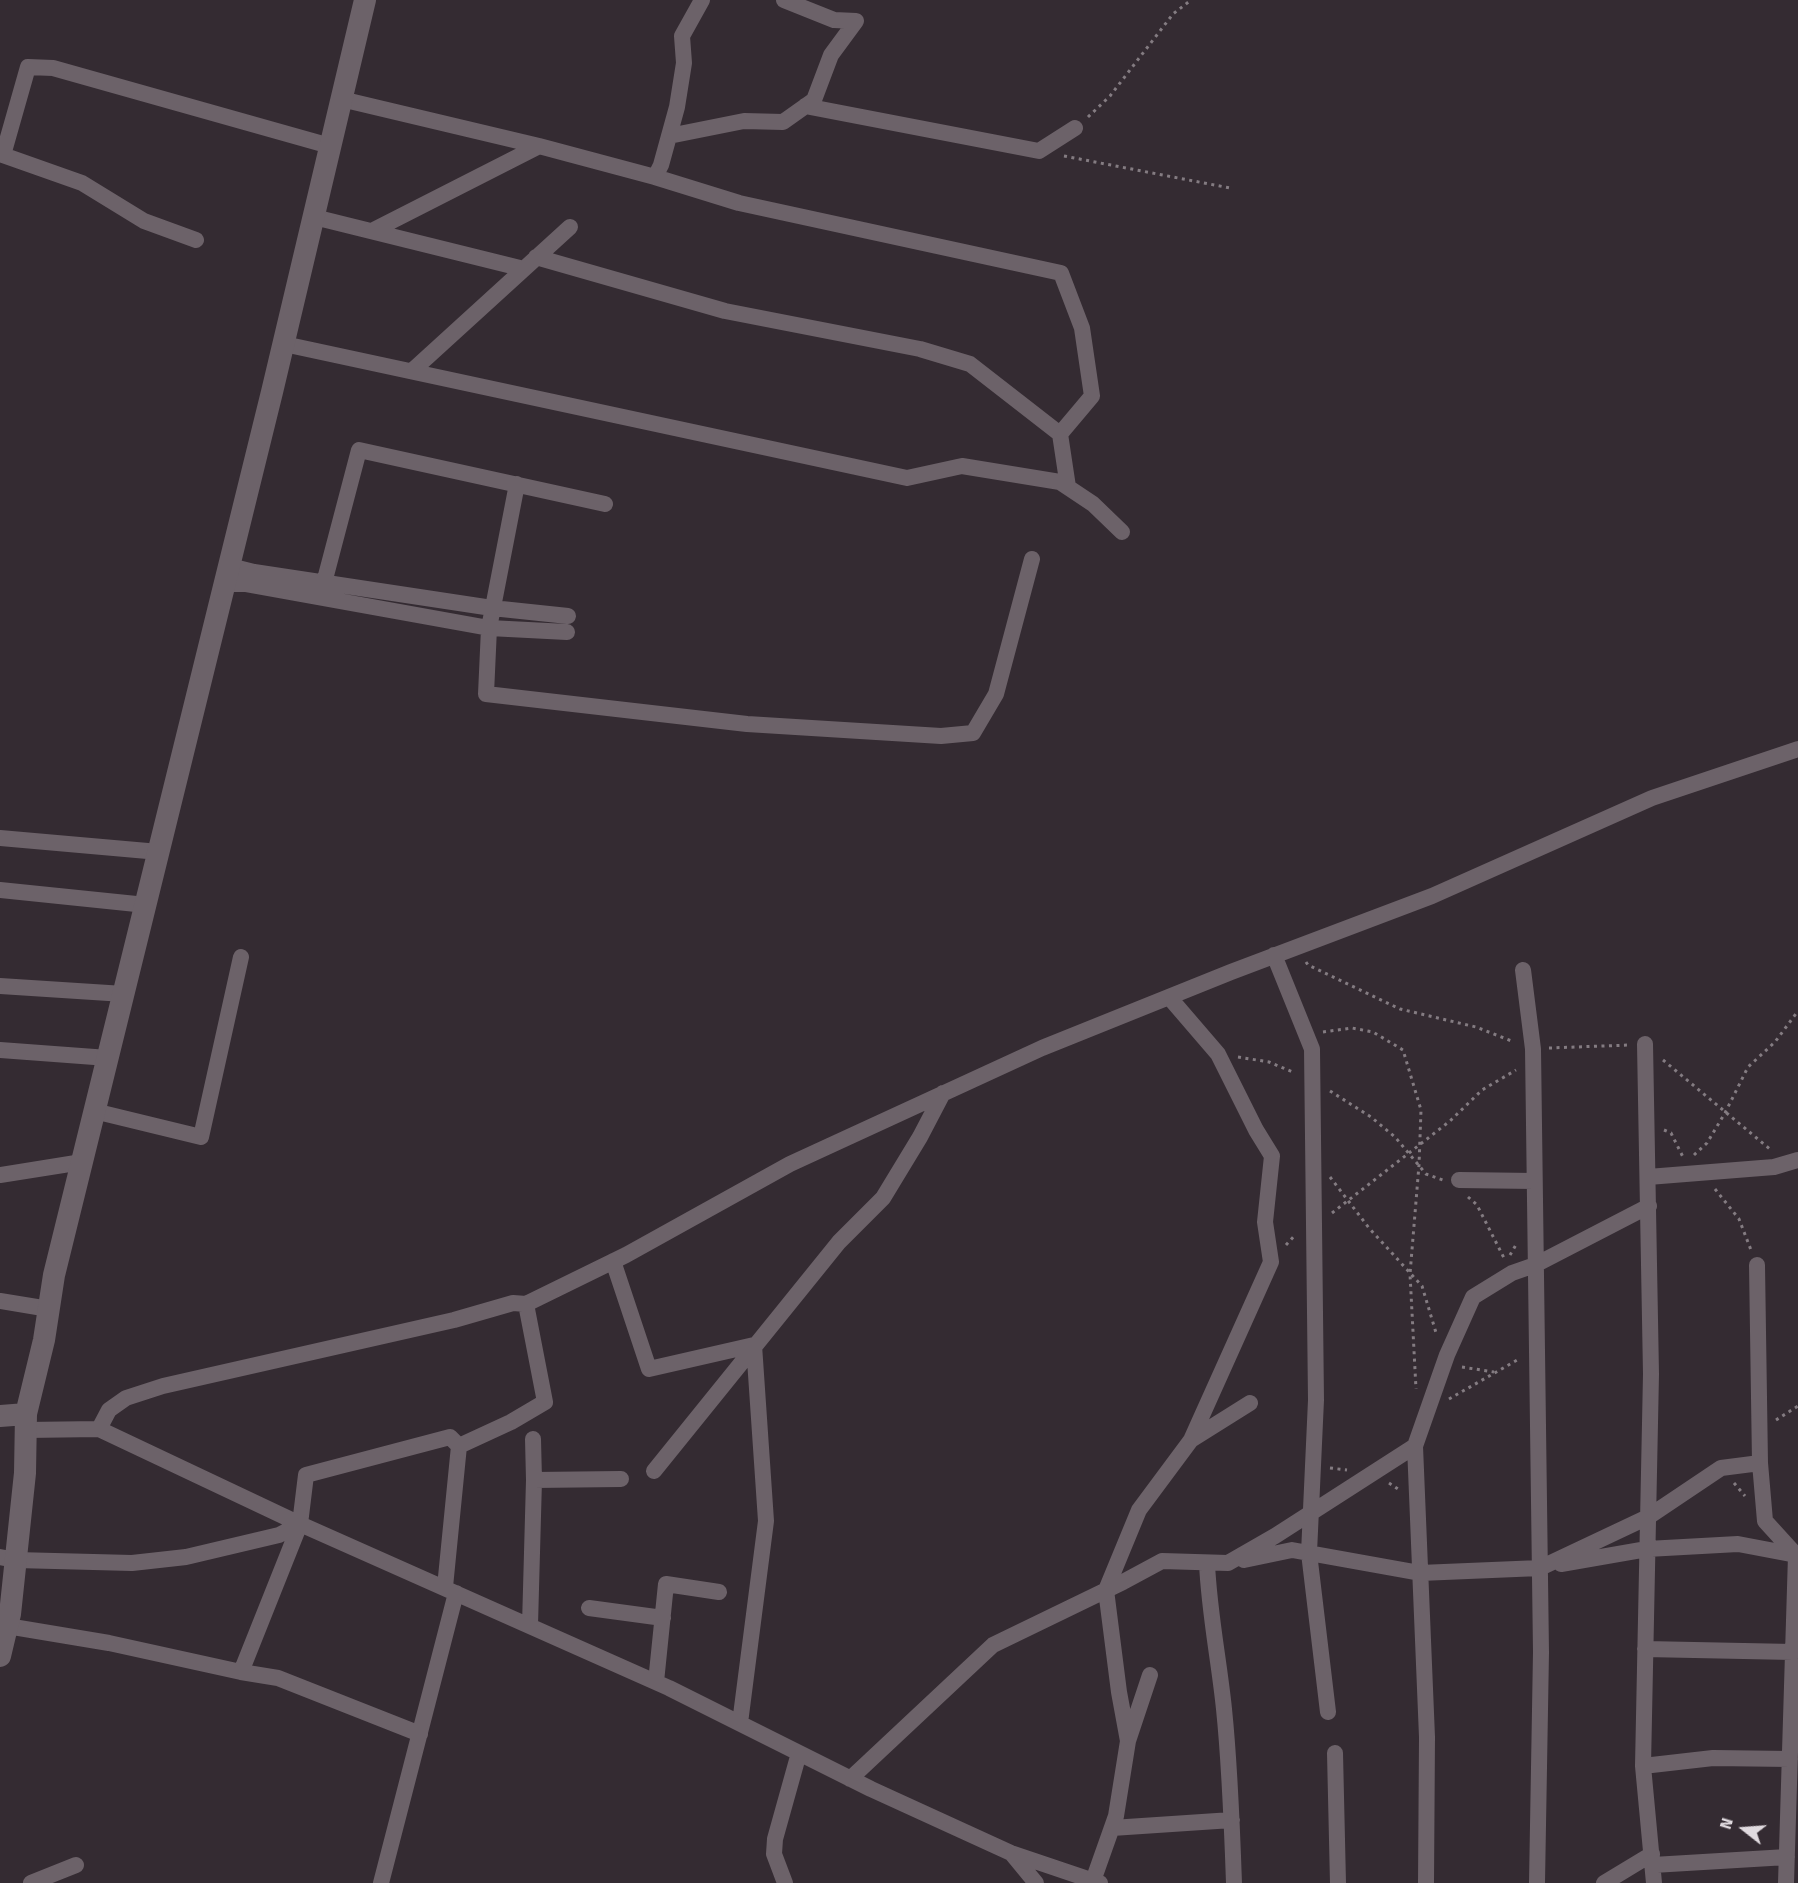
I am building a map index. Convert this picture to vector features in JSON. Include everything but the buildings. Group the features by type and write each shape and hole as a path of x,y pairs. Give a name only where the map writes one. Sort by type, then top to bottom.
{"main road":[{"path":"0,1656 10,1614 8,1559 25,1473 26,1422 44,1340 54,1275 284,344 365,0"},
{"path":"0,1416 26,1422"}],"street":[{"path":"655,177 661,165 677,107 684,63 682,36 702,0"},
{"path":"669,136 744,121 783,122 814,100 831,55 856,21 834,20 784,0"},
{"path":"196,240 144,221 82,183 1,155 28,67 53,68 330,146"},
{"path":"341,99 655,177 739,202 1061,273 1082,328 1092,396 1060,434"},
{"path":"805,106 1039,151 1075,128"},
{"path":"372,231 539,147"},
{"path":"314,217 530,263 725,311 920,349 970,364 1060,434 1068,487"},
{"path":"412,371 570,227"},
{"path":"284,344 907,478 962,466 1060,482 1093,504 1122,532"},
{"path":"324,583 359,450 605,504"},
{"path":"517,484 489,628 486,694 747,724 941,736 973,733 996,694 1032,559"},
{"path":"254,572 492,608 567,624 489,628 245,584 227,575 254,572"},
{"path":"99,1429 109,1410 126,1398 163,1386 454,1320 513,1303 526,1304 613,1261 790,1164 1042,1048 1297,946 1432,896 1652,798 1798,749"},
{"path":"0,838 159,852"},
{"path":"0,890 146,905"},
{"path":"1274,955 1312,1049 1316,1400 1309,1553 1328,1712"},
{"path":"94,1111 201,1137 241,957"},
{"path":"1523,970 1533,1054 1541,1652 1537,1883"},
{"path":"0,986 124,994"},
{"path":"1128,1741 1119,1692 1106,1590 1139,1510 1191,1440 1271,1262 1265,1222 1272,1156 1256,1130 1218,1054 1169,997"},
{"path":"1645,1044 1651,1374 1643,1766 1654,1883"},
{"path":"0,1050 108,1058"},
{"path":"654,1471 839,1242 883,1198 920,1137 943,1093"},
{"path":"1648,1177 1774,1167 1794,1161"},
{"path":"0,1175 82,1162"},
{"path":"1458,1186 1534,1181"},
{"path":"1426,1883 1427,1737 1415,1446 1447,1355 1473,1297 1512,1273 1535,1266 1649,1206"},
{"path":"613,1261 649,1369 754,1345"},
{"path":"1757,1265 1760,1463 1766,1521 1796,1556 1786,1883"},
{"path":"0,1300 49,1309"},
{"path":"459,1446 512,1422 545,1402 526,1304"},
{"path":"740,1724 766,1521 754,1345"},
{"path":"1191,1440 1250,1403"},
{"path":"26,1422 99,1429 300,1524 656,1682 850,1779 1011,1853 1096,1882 1116,1816 1128,1741 1150,1675"},
{"path":"241,1672 300,1524 306,1475 450,1437 459,1446 451,1590 420,1734 381,1883"},
{"path":"530,1625 533,1439"},
{"path":"1228,1563 1275,1536 1415,1446"},
{"path":"1539,1568 1648,1517 1721,1468 1760,1463"},
{"path":"534,1480 621,1479"},
{"path":"8,1559 132,1563 186,1557 279,1535 300,1524"},
{"path":"850,1779 993,1645 1162,1561 1228,1563 1292,1550 1420,1573 1539,1568 1647,1549 1738,1544 1796,1556"},
{"path":"1207,1563 1209,1596 1224,1706 1234,1883"},
{"path":"656,1682 666,1584 719,1592"},
{"path":"590,1608 663,1618"},
{"path":"7,1626 109,1643 278,1678 420,1734"},
{"path":"1645,1649 1793,1652"},
{"path":"785,1883 774,1854 775,1839 799,1753"},
{"path":"1335,1753 1338,1883"},
{"path":"1643,1766 1713,1758 1790,1759"},
{"path":"1112,1828 1232,1820"},
{"path":"1011,1853 1036,1883"},
{"path":"1604,1883 1652,1859 1787,1857"},
{"path":"31,1883 76,1865"}],"path":[{"path":"1075,128 1110,96 1173,14 1191,0"},
{"path":"1039,151 1230,188"},
{"path":"1297,946 1308,965 1400,1009 1476,1027 1533,1054"},
{"path":"1673,1175 1707,1143 1748,1067 1775,1042 1798,1011"},
{"path":"1305,1033 1352,1028 1373,1032 1403,1050 1421,1110 1410,1274 1417,1405 1427,1412 1536,1349"},
{"path":"1271,1262 1297,1233 1313,1227 1449,1121 1482,1090 1533,1054 1645,1044 1764,1146 1794,1161"},
{"path":"1218,1054 1269,1062 1312,1080 1371,1117 1395,1137 1426,1174 1458,1186 1477,1205 1512,1273"},
{"path":"1312,1155 1369,1228 1422,1286 1440,1345 1453,1365 1496,1372"},
{"path":"1759,1431 1798,1406"}]}
